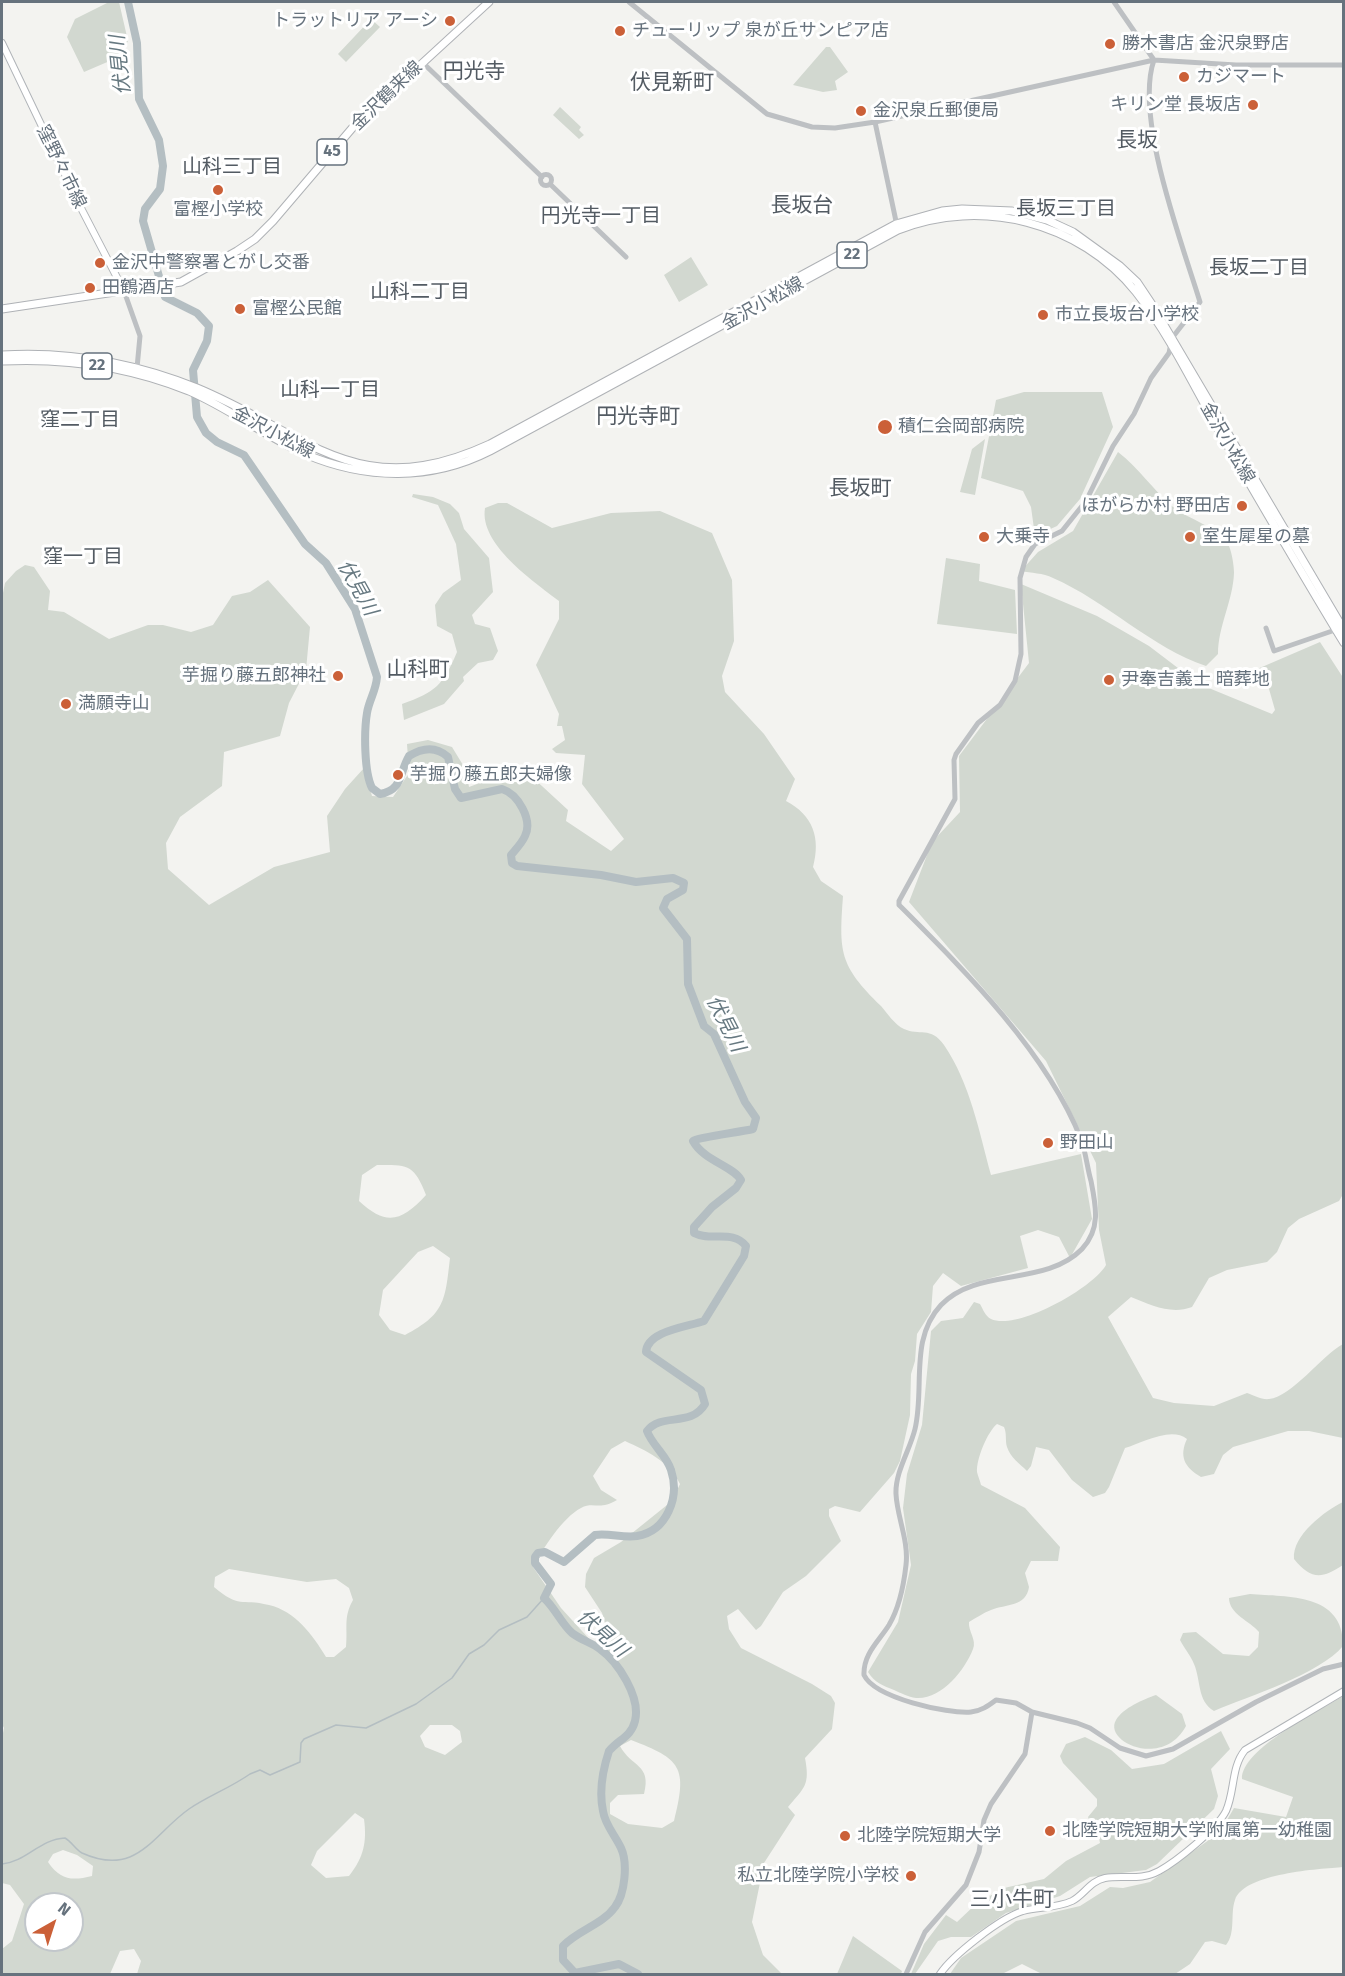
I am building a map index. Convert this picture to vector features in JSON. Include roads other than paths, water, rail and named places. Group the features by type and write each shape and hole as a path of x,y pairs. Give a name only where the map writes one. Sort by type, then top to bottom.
{"main road":[{"name":"金沢鶴来線","path":"2,309 181,282 255,239 354,126 489,2"},
{"name":"窪野々市線","path":"2,43 82,210 124,291"},
{"name":"金沢小松線","path":"2,355 60,355 92,358 137,368 199,392 305,453 337,465 375,474 415,474 449,468 490,452 897,227 931,214 962,208 1012,211 1047,220 1083,238 1137,282 1341,628 1344,643"},
{"name":"金沢小松線","path":"897,227 975,214 1021,220 1061,234 1106,261 1145,304 1341,628"},
{"name":"金沢小松線","path":"2,361 51,360 85,364 189,388"},
{"path":"940,1974 954,1957 1009,1917 1071,1901 1093,1883 1104,1878 1134,1878 1159,1871 1202,1837 1226,1812 1239,1759 1245,1750 1344,1691"}],"street":[{"path":"628,2 767,114 791,122 835,128 875,122 1155,60 1236,64 1344,65"},
{"path":"1114,2 1155,60 1150,80 1151,128 1200,302 1172,338 1170,346 1134,414 1113,446 1086,501 1062,531 1035,544 1026,557 1020,578 1021,654 1015,681 1000,705 978,723 957,753 954,760 955,799 899,901 899,905 954,960 1004,1018 1051,1081 1080,1138 1096,1210 1091,1236 1074,1257 1051,1267 962,1290 942,1304 927,1326 920,1356 916,1426 896,1491 906,1546 906,1567 894,1615 866,1660 864,1675 872,1686 912,1704 972,1712 984,1709 1001,1700 1016,1703 1032,1712 1090,1728 1120,1748 1146,1756 1173,1749 1256,1702 1323,1669 1344,1664"},
{"path":"422,62 542,177 548,175 550,184 626,257"},
{"path":"875,122 897,227"},
{"path":"124,291 140,336 137,368"},
{"path":"1266,628 1274,651 1341,628"},
{"path":"906,1974 925,1932 966,1885 979,1852 984,1820 991,1804 1025,1754 1032,1712"}],"waterway":[{"name":"伏見川","path":"128,2 137,43 139,99 159,140 163,166 160,189 145,209 143,221 165,297 197,313 209,326 207,341 193,370 197,417 206,433 217,442 244,455 305,544 326,563 355,609 377,677 368,708 365,730 366,762 372,788 380,794 393,789 397,785 409,756 424,750 439,751 448,757 455,789 461,798 502,789 518,802 525,815 527,830 511,855 512,863 517,866 601,875 636,882 673,878 684,883 683,890 667,899 663,908 687,939 688,984 704,1026 714,1034 745,1102 756,1118 753,1129 693,1141 704,1154 732,1171 741,1180 736,1188 712,1207 694,1227 694,1233 735,1238 746,1246 744,1256 704,1321 660,1335 648,1345 646,1352 701,1390 705,1404 692,1416 660,1422 647,1431 671,1470 674,1491 669,1511 663,1520 647,1533 637,1536 595,1535 564,1562 545,1552 538,1553 535,1557 535,1563 551,1584 544,1598 572,1633 600,1649 614,1662 631,1691 636,1712 631,1731 609,1751 603,1773 604,1816 623,1854 625,1870 621,1894 610,1913 563,1946 563,1960 575,1973 619,1964 638,1974"},
{"path":"2,1864 18,1859 48,1842 65,1838 82,1853 101,1859 117,1860 131,1857 143,1850 189,1809 250,1774 260,1770 270,1775 300,1762 301,1743 304,1739 336,1725 366,1728 416,1704 452,1678 469,1654 484,1645 499,1630 527,1617 544,1598"}],"place":[{"name":"トラットリア アーシ","path":"450,21"},
{"name":"チューリップ 泉が丘サンピア店","path":"620,31"},
{"name":"勝木書店 金沢泉野店","path":"1110,44"},
{"name":"カジマート","path":"1184,77"},
{"name":"キリン堂 長坂店","path":"1253,105"},
{"name":"金沢泉丘郵便局","path":"861,111"},
{"name":"富樫小学校","path":"218,190"},
{"name":"金沢中警察署とがし交番","path":"100,263"},
{"name":"田鶴酒店","path":"90,288"},
{"name":"富樫公民館","path":"240,309"},
{"name":"市立長坂台小学校","path":"1043,315"},
{"name":"積仁会岡部病院","path":"885,427"},
{"name":"ほがらか村 野田店","path":"1242,506"},
{"name":"大乗寺","path":"984,537"},
{"name":"室生犀星の墓","path":"1190,537"},
{"name":"芋掘り藤五郎神社","path":"338,676"},
{"name":"尹奉吉義士 暗葬地","path":"1109,680"},
{"name":"満願寺山","path":"66,704"},
{"name":"芋掘り藤五郎夫婦像","path":"398,775"},
{"name":"野田山","path":"1048,1143"},
{"name":"北陸学院短期大学附属第一幼稚園","path":"1050,1831"},
{"name":"北陸学院短期大学","path":"845,1836"},
{"name":"私立北陸学院小学校","path":"911,1876"}],"district":[{"name":"円光寺","path":"474,72"},
{"name":"伏見新町","path":"672,83"},
{"name":"長坂","path":"1137,141"},
{"name":"山科三丁目","path":"232,167"},
{"name":"長坂台","path":"802,206"},
{"name":"長坂三丁目","path":"1066,209"},
{"name":"円光寺一丁目","path":"601,216"},
{"name":"長坂二丁目","path":"1259,268"},
{"name":"山科二丁目","path":"420,292"},
{"name":"山科一丁目","path":"330,390"},
{"name":"円光寺町","path":"638,417"},
{"name":"窪二丁目","path":"80,420"},
{"name":"長坂町","path":"860,489"},
{"name":"窪一丁目","path":"83,557"},
{"name":"山科町","path":"418,670"},
{"name":"三小牛町","path":"1012,1900"}]}
